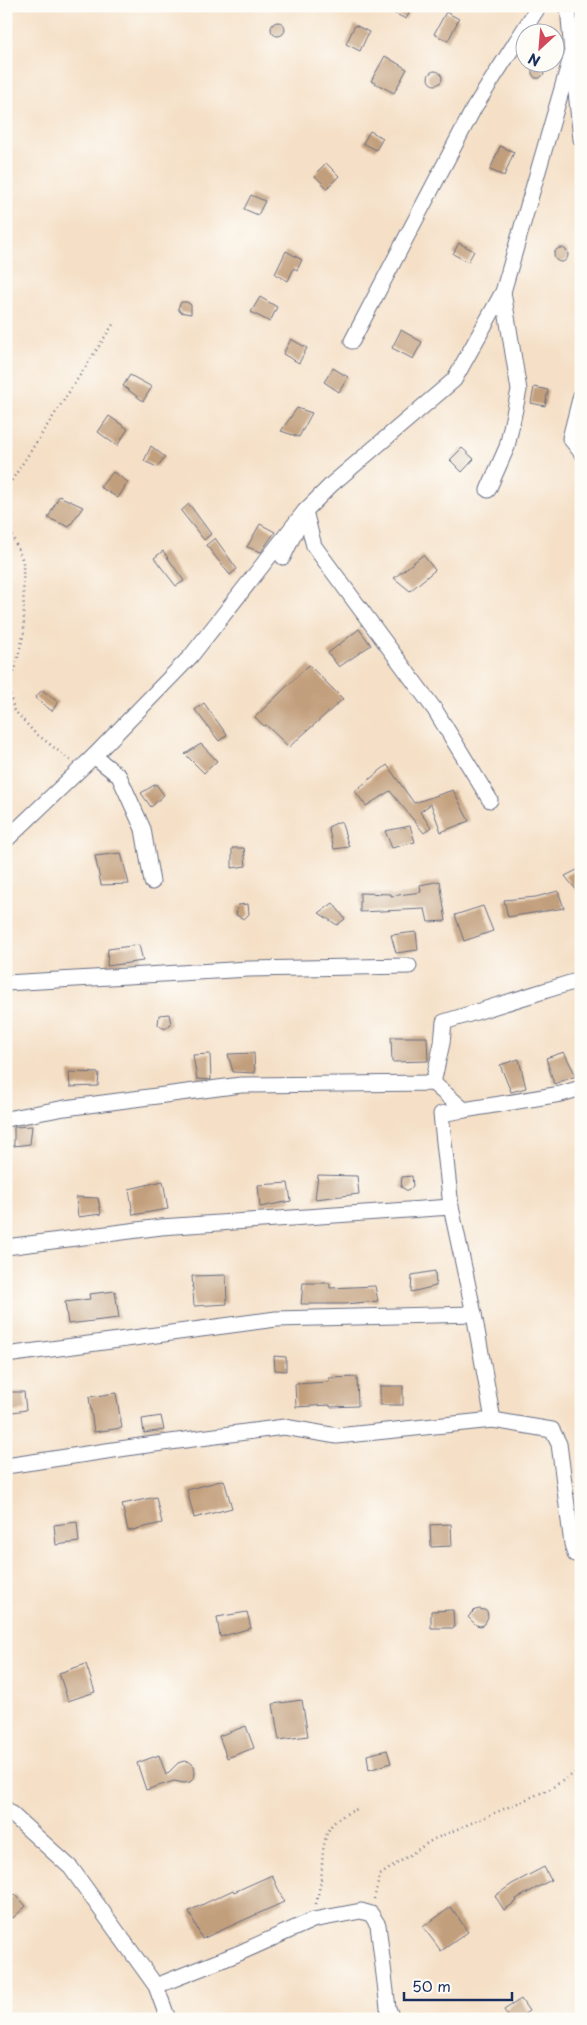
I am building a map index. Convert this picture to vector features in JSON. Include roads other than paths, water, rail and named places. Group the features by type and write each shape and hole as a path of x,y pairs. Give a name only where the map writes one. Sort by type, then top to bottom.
{"street":[{"path":"352,340 474,108 540,6"},
{"path":"568,6 581,139"},
{"path":"6,840 94,756 190,656 305,511 332,484 454,380 503,292 572,54"},
{"path":"488,490 507,447 519,390 503,292"},
{"path":"581,395 570,438 581,452"},
{"path":"283,557 305,511"},
{"path":"305,511 314,546 435,710 490,800"},
{"path":"94,756 119,776 143,829 152,882"},
{"path":"6,983 249,969 409,966"},
{"path":"433,1082 442,1042 444,1022 573,982"},
{"path":"6,1119 65,1108 241,1085 433,1082 464,1110"},
{"path":"494,1420 451,1207 441,1114 561,1094 581,1088"},
{"path":"6,1247 161,1227 451,1207"},
{"path":"6,1355 276,1319 474,1314"},
{"path":"6,1466 284,1427 337,1436 494,1420 552,1430 559,1444 572,1544 575,1554 581,1555"},
{"path":"6,1809 71,1868 156,1986 168,2019"},
{"path":"156,1986 244,1951 313,1920 361,1911 371,1914 378,1925 388,2008 392,2019"}]}
